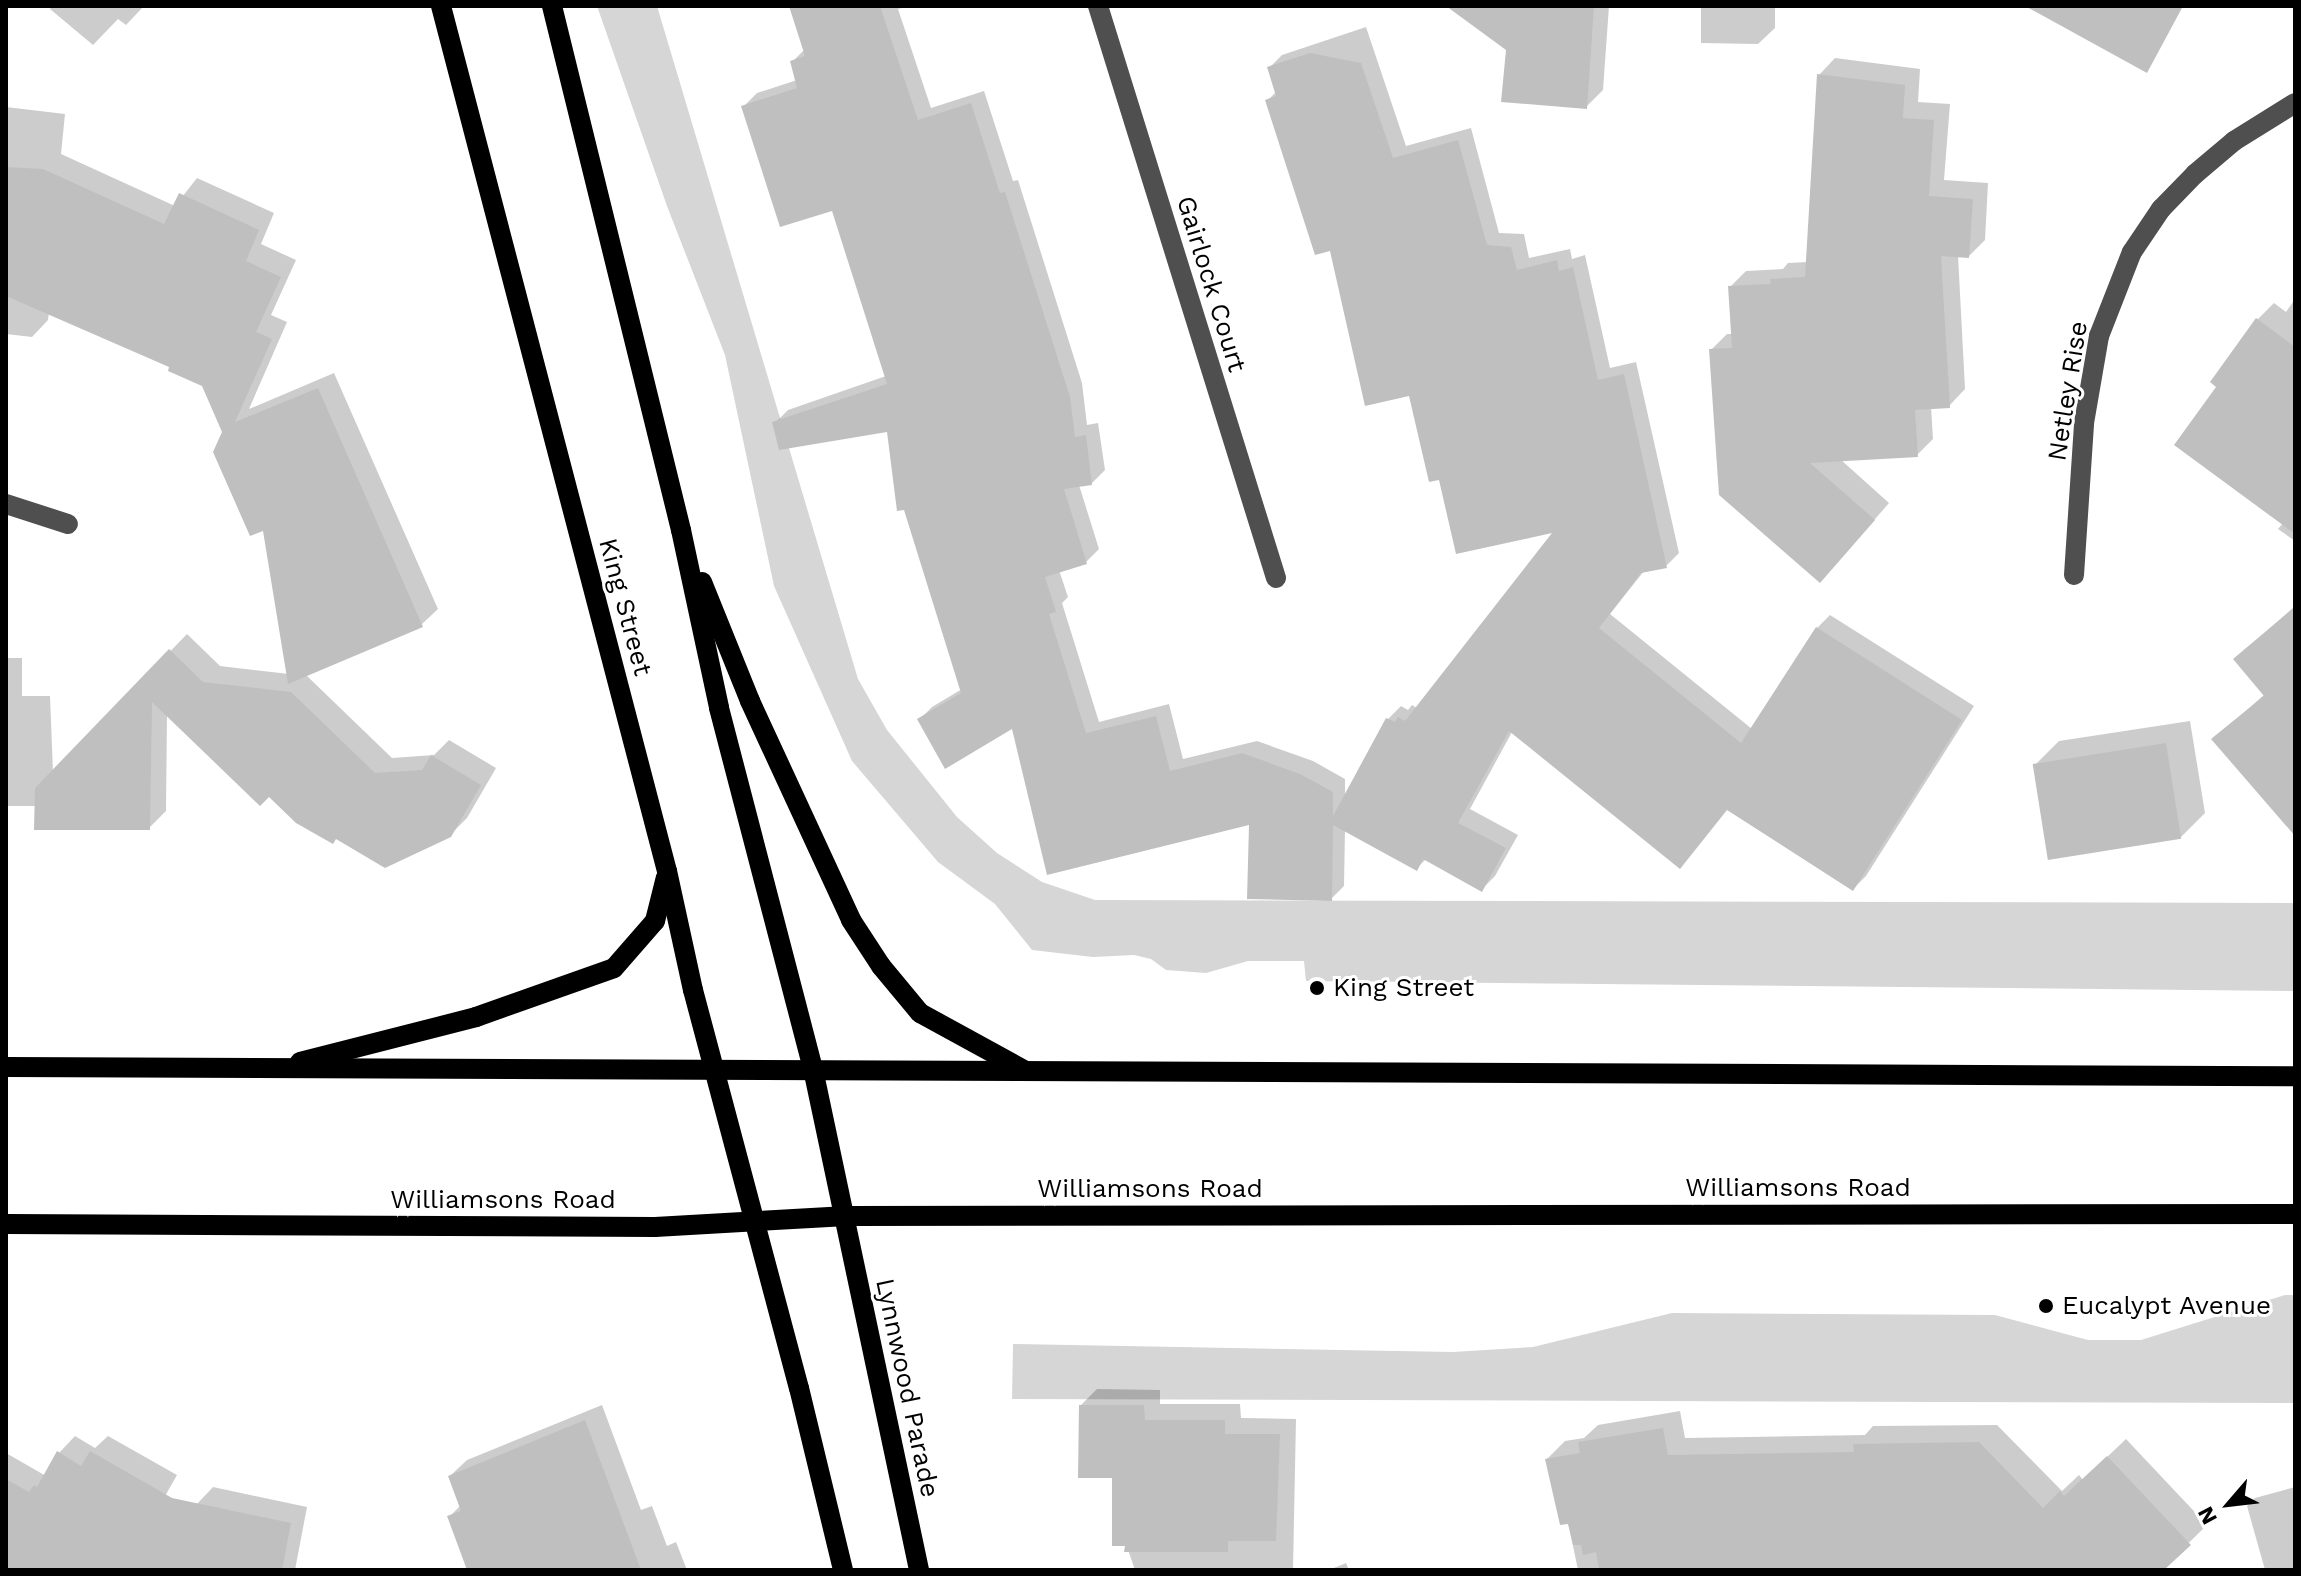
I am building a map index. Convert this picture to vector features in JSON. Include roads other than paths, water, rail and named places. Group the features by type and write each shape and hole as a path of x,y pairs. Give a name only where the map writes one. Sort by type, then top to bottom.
{"main road":[{"name":"King Street","path":"441,6 667,871 754,1222"},
{"path":"552,6 681,530 719,708 813,1069 847,1216"},
{"path":"681,530 750,701 851,920 881,966 920,1013 1026,1072"},
{"path":"273,1069 476,1017 614,968 655,921 667,871"},
{"path":"6,1067 2295,1076"},
{"name":"Williamsons Road","path":"6,1224 655,1227 847,1216 2295,1214"},
{"name":"Lynnwood Parade","path":"847,1216 874,1369 919,1570"},
{"path":"754,1222 843,1570"}],"street":[{"name":"Gairlock Court","path":"1098,6 1276,578"},
{"name":"Netley Rise","path":"2074,575 2084,423 2099,336 2132,252 2161,209 2195,174 2234,141 2295,103"},
{"path":"6,504 68,524"}],"place":[{"name":"King Street","path":"1317,988"},
{"name":"Eucalypt Avenue","path":"2046,1306"}]}
